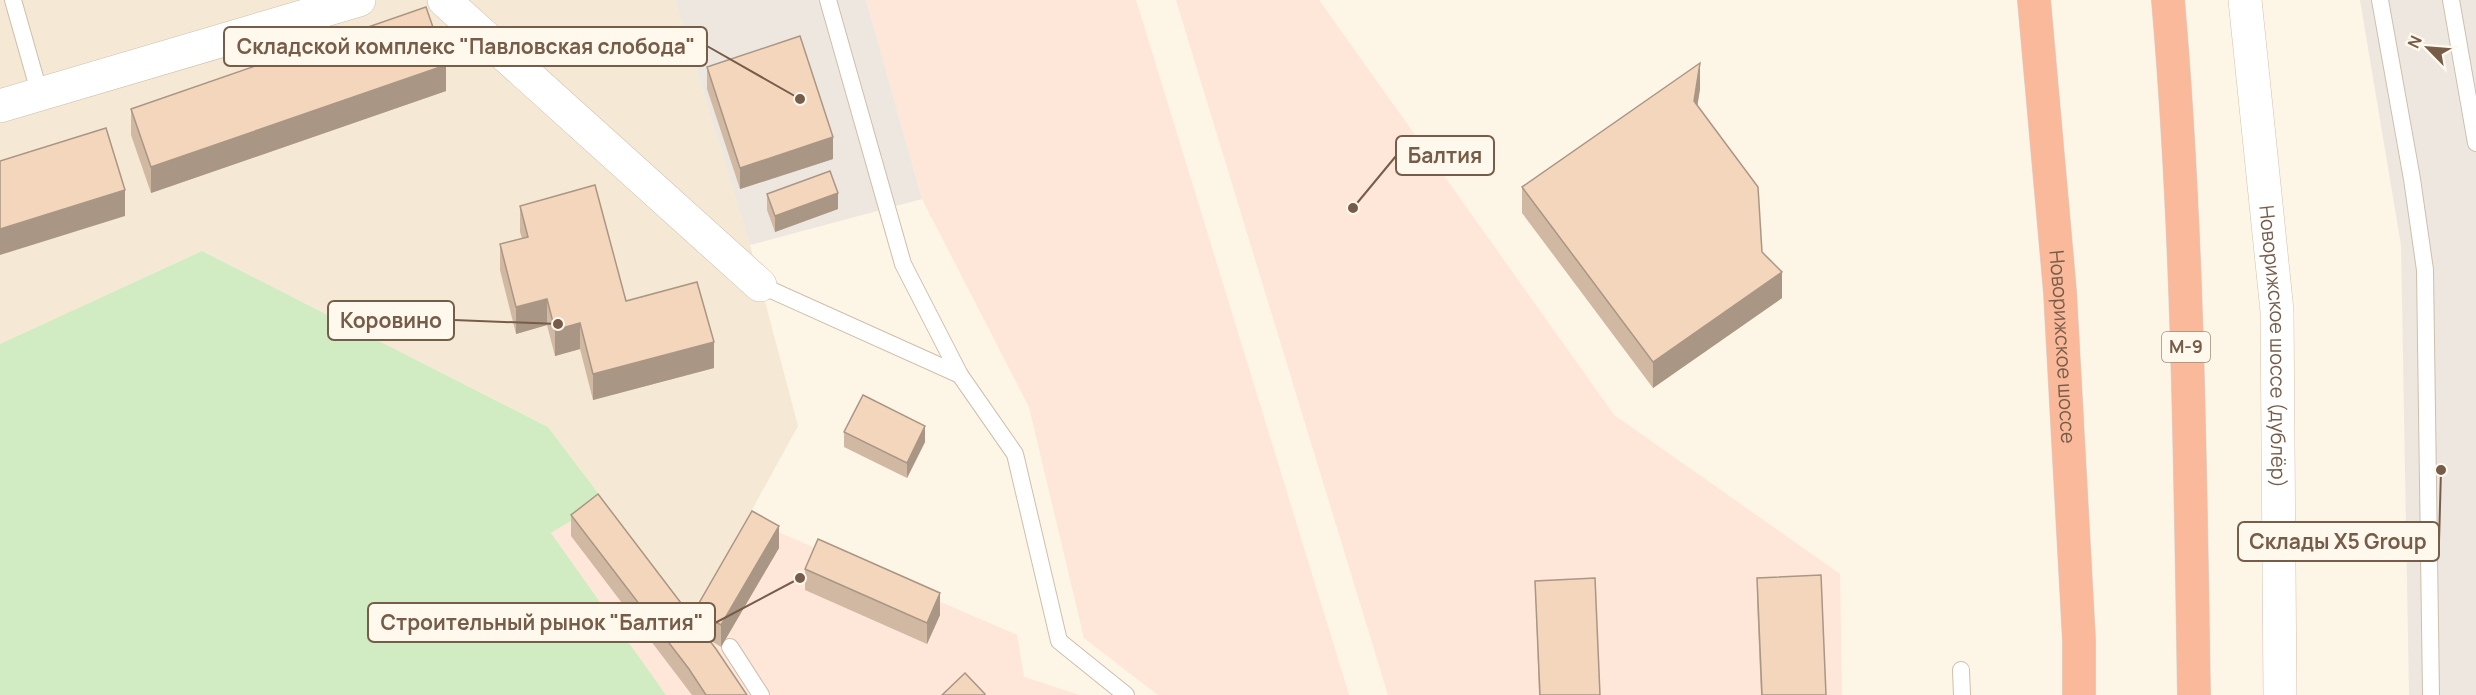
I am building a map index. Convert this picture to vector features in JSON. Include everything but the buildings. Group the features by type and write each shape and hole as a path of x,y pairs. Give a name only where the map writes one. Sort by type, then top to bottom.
{"highway":[{"name":"Новорижское шоссе","path":"2034,0 2060,292 2079,640 2079,695"},
{"name":"М-9","path":"2168,0 2180,137 2194,695"}],"street":[{"path":"0,106 359,0"},
{"path":"444,0 760,285"},
{"name":"Новорижское шоссе (дублёр)","path":"2245,0 2277,311 2280,695"}],"lane":[{"path":"13,0 40,95"},
{"path":"828,0 903,264 960,375 1016,454 1059,641 1126,695"},
{"path":"2380,0 2412,179 2425,270 2431,695"},
{"path":"2451,0 2476,143"},
{"path":"760,285 960,375"},
{"path":"2062,695 2079,640"},
{"path":"730,648 761,695"},
{"path":"1961,670 1962,695"}],"shaded area":[{"path":"0,0 675,0 750,245 798,426 689,624 604,501 548,427 202,251 0,344"},
{"path":"675,0 866,0 922,199 750,245"},
{"path":"866,0 1136,0 1349,695 1158,695 1084,638 1029,407 922,199"},
{"path":"1176,0 1319,0 1614,415 1840,574 1842,695 1388,695"},
{"path":"2360,0 2476,0 2476,695 2409,695 2401,245"},
{"path":"604,501 689,623 746,518 1017,635 1024,677 1079,695 666,695 551,533"}],"green space":[{"path":"202,251 548,427 604,501 551,533 666,695 0,695 0,344"}],"place":[{"name":"Складской комплекс \"Павловская слобода\"","path":"800,99"},
{"name":"Балтия","path":"1353,208"},
{"name":"Коровино","path":"558,324"},
{"name":"Склады X5 Group","path":"2441,470"},
{"name":"Строительный рынок \"Балтия\"","path":"800,578"}]}
